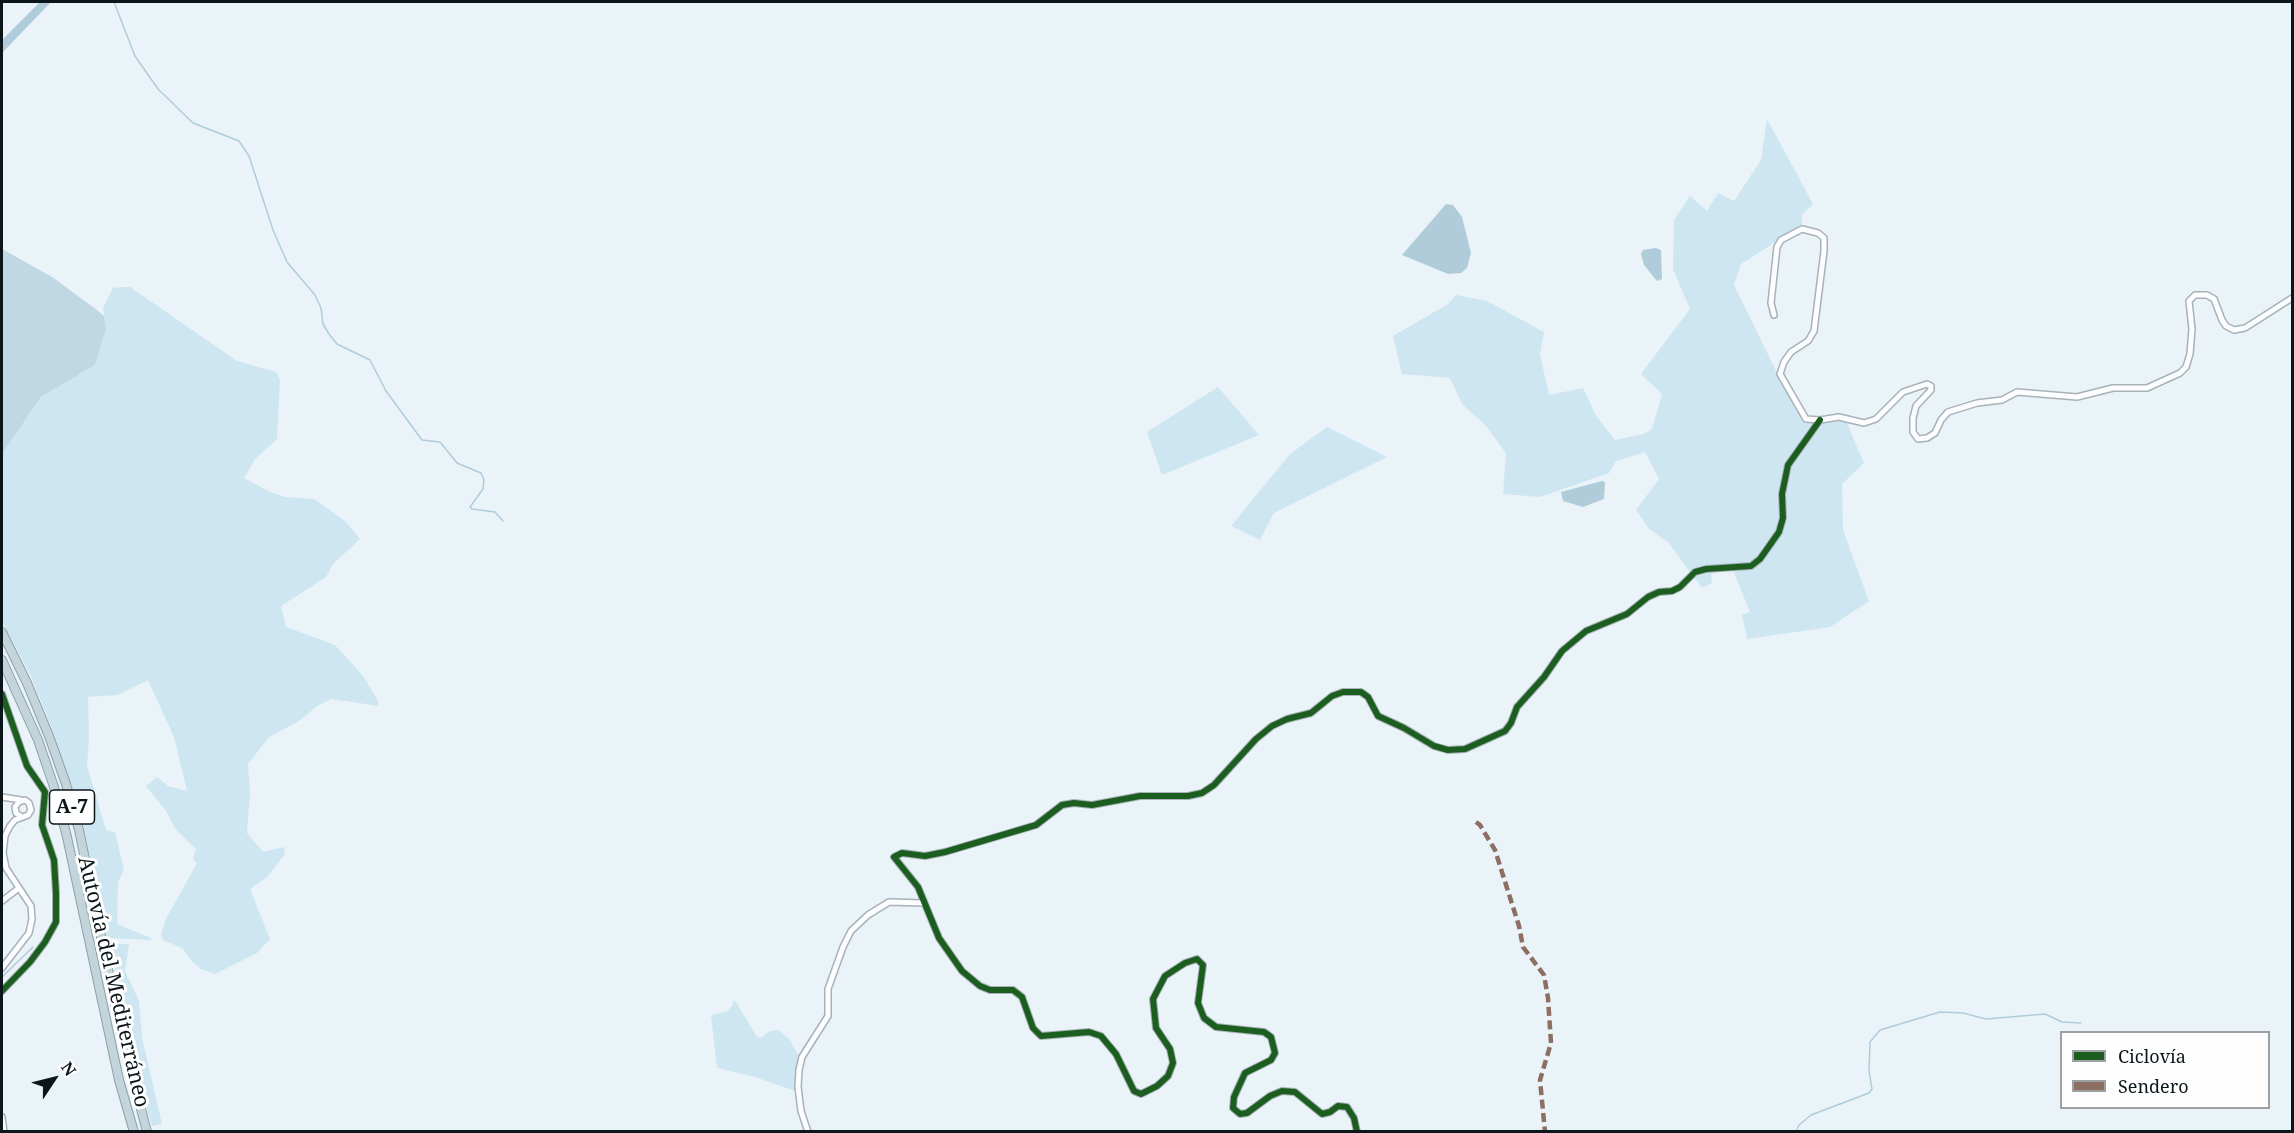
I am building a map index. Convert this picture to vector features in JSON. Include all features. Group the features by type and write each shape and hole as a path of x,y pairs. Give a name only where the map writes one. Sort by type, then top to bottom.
{"highway":[{"name":"Autovía del Mediterráneo","path":"2,632 31,694 66,784 79,830 120,1027 147,1131"},
{"name":"Autovía del Mediterráneo","path":"2,660 38,740 54,787 67,837 119,1080 134,1131"}],"street":[{"path":"1774,315 1771,303 1777,247 1781,240 1802,230 1818,233 1824,238 1824,251 1814,331 1808,341 1791,352 1780,374 1806,419 1820,420 1839,417 1864,423 1876,419 1904,392 1927,384 1931,386 1931,390 1916,406 1913,418 1914,432 1918,439 1927,438 1935,433 1948,412 1977,403 2002,400 2017,392 2077,397 2113,388 2147,388 2180,373 2186,367 2190,354 2192,329 2189,301 2195,295 2207,295 2214,299 2222,320 2226,326 2234,330 2245,328 2292,298"},
{"path":"1357,1131 1354,1118 1347,1107 1338,1106 1322,1114 1294,1092 1282,1091 1270,1096 1247,1113 1240,1114 1233,1108 1234,1097 1245,1073 1271,1060 1275,1053 1271,1037 1264,1032 1216,1027 1203,1017 1198,1003 1203,965 1197,959 1185,963 1165,976 1152,999 1156,1028 1170,1049 1173,1063 1168,1076 1157,1086 1142,1094 1134,1091 1116,1054 1101,1036 1089,1032 1041,1036 1033,1028 1022,997 1013,990 990,990 980,987 962,970 939,938 918,887 894,857 902,853 924,856 945,852 1036,825 1062,805 1074,803 1092,805 1140,796 1188,796 1202,793 1272,726 1287,719 1311,713 1332,696 1343,692 1361,692 1368,697 1378,716 1434,746 1448,750 1465,749 1505,731 1517,707 1544,677 1563,651 1586,631 1627,615 1648,597 1680,587 1695,572 1706,569 1751,566 1760,559 1779,532 1783,518 1782,494 1788,465 1820,420"},
{"path":"2,694 27,766 45,792 42,825 54,860 56,922 30,962 2,991"},
{"path":"2,797 29,803 32,810 29,815 15,820"},
{"path":"2,968 29,933 32,919 31,906 6,868 3,853 5,836 15,820 11,798"},
{"path":"15,810 19,802 25,801"},
{"path":"15,810 22,817"},
{"path":"2,901 19,888"},
{"path":"808,1131 800,1099 799,1070 802,1057 828,1016 828,989 851,931 868,915 889,902 923,903"},
{"path":"2,1117 4,1131"}],"shaded area":[{"path":"40,2 51,2 2,53 2,40"},
{"path":"1767,119 1813,204 1802,215 1802,225 1741,264 1734,285 1779,377 1804,418 1812,423 1846,421 1864,463 1842,484 1843,530 1869,601 1830,627 1747,639 1742,615 1750,612 1731,565 1711,572 1712,583 1702,588 1668,542 1649,529 1636,510 1659,479 1645,452 1616,461 1609,473 1540,497 1503,494 1506,453 1486,426 1462,404 1450,378 1402,374 1393,336 1448,304 1456,295 1487,301 1544,332 1540,354 1549,395 1583,388 1596,416 1615,440 1644,434 1652,429 1662,394 1641,374 1690,309 1673,269 1674,220 1690,196 1707,211 1718,193 1734,201 1761,160"},
{"path":"1446,204 1453,205 1462,217 1471,253 1467,268 1461,273 1448,274 1402,255"},
{"path":"1656,248 1661,250 1662,279 1657,281 1644,265 1641,254 1643,250"},
{"path":"2,249 52,277 97,310 104,316 106,329 95,365 41,397 2,454"},
{"path":"130,287 237,361 276,372 280,380 277,439 255,459 244,478 285,497 314,499 345,521 360,539 333,564 326,577 281,606 286,627 335,645 363,676 379,706 331,699 316,707 299,721 269,737 248,764 250,793 247,833 263,852 284,847 285,854 267,877 250,889 270,939 257,953 215,974 201,969 182,948 163,940 161,934 166,919 197,863 193,859 196,849 176,830 166,811 146,786 157,777 168,786 187,791 174,737 148,680 117,695 88,697 87,766 106,830 115,832 124,870 118,882 117,924 151,938 151,940 107,938 83,824 54,733 31,676 2,621 2,454 41,397 95,365 106,329 103,308 113,288"},
{"path":"1218,387 1259,435 1162,475 1147,432"},
{"path":"1327,427 1387,457 1274,513 1260,540 1231,526 1290,454"},
{"path":"1605,482 1604,499 1583,507 1563,501 1561,492"},
{"path":"110,944 129,944 125,971 139,1001 142,1038 162,1124 152,1126 135,1065"},
{"path":"734,999 757,1037 778,1030 789,1039 799,1056 795,1091 755,1077 717,1068 711,1015 726,1012 732,1006"}],"waterway":[{"path":"114,2 135,56 158,89 193,123 239,141 249,156 273,230 287,262 315,295 321,308 323,324 329,334 337,344 370,360 386,391 422,440 440,442 457,463 481,473 484,480 483,489 470,507 495,512 503,521"},
{"path":"2,977 33,947"},
{"path":"1796,1132 1799,1125 1811,1115 1869,1093 1872,1089 1869,1071 1870,1042 1880,1030 1940,1012 1963,1013 1986,1019 2045,1014 2062,1022 2081,1023"}],"marked path":[{"path":"1476,822 1495,850 1519,926 1523,947 1544,975 1551,1043 1540,1080 1545,1132"}],"cycle path":[{"path":"1357,1132 1354,1118 1347,1107 1338,1106 1322,1114 1295,1092 1282,1091 1270,1096 1247,1113 1240,1114 1233,1108 1234,1097 1245,1073 1271,1060 1275,1053 1271,1037 1264,1032 1216,1027 1204,1018 1198,1003 1203,965 1197,959 1185,963 1165,976 1153,999 1156,1028 1170,1049 1173,1063 1168,1076 1157,1086 1141,1094 1134,1091 1116,1054 1101,1036 1089,1032 1041,1036 1033,1028 1022,997 1013,990 990,990 980,986 962,971 939,938 918,887 894,857 902,853 925,856 945,852 1036,825 1062,805 1074,803 1092,805 1140,796 1188,796 1202,793 1214,785 1256,739 1272,726 1287,719 1311,713 1332,696 1343,692 1361,692 1368,697 1378,716 1434,746 1448,750 1465,749 1505,731 1517,707 1544,677 1562,651 1586,631 1627,614 1648,597 1680,587 1695,572 1706,569 1751,566 1760,559 1779,532 1783,518 1782,494 1788,465 1820,420"},
{"path":"2,694 27,766 45,792 42,825 54,860 56,893 56,922 45,942 30,962 2,991"}]}
